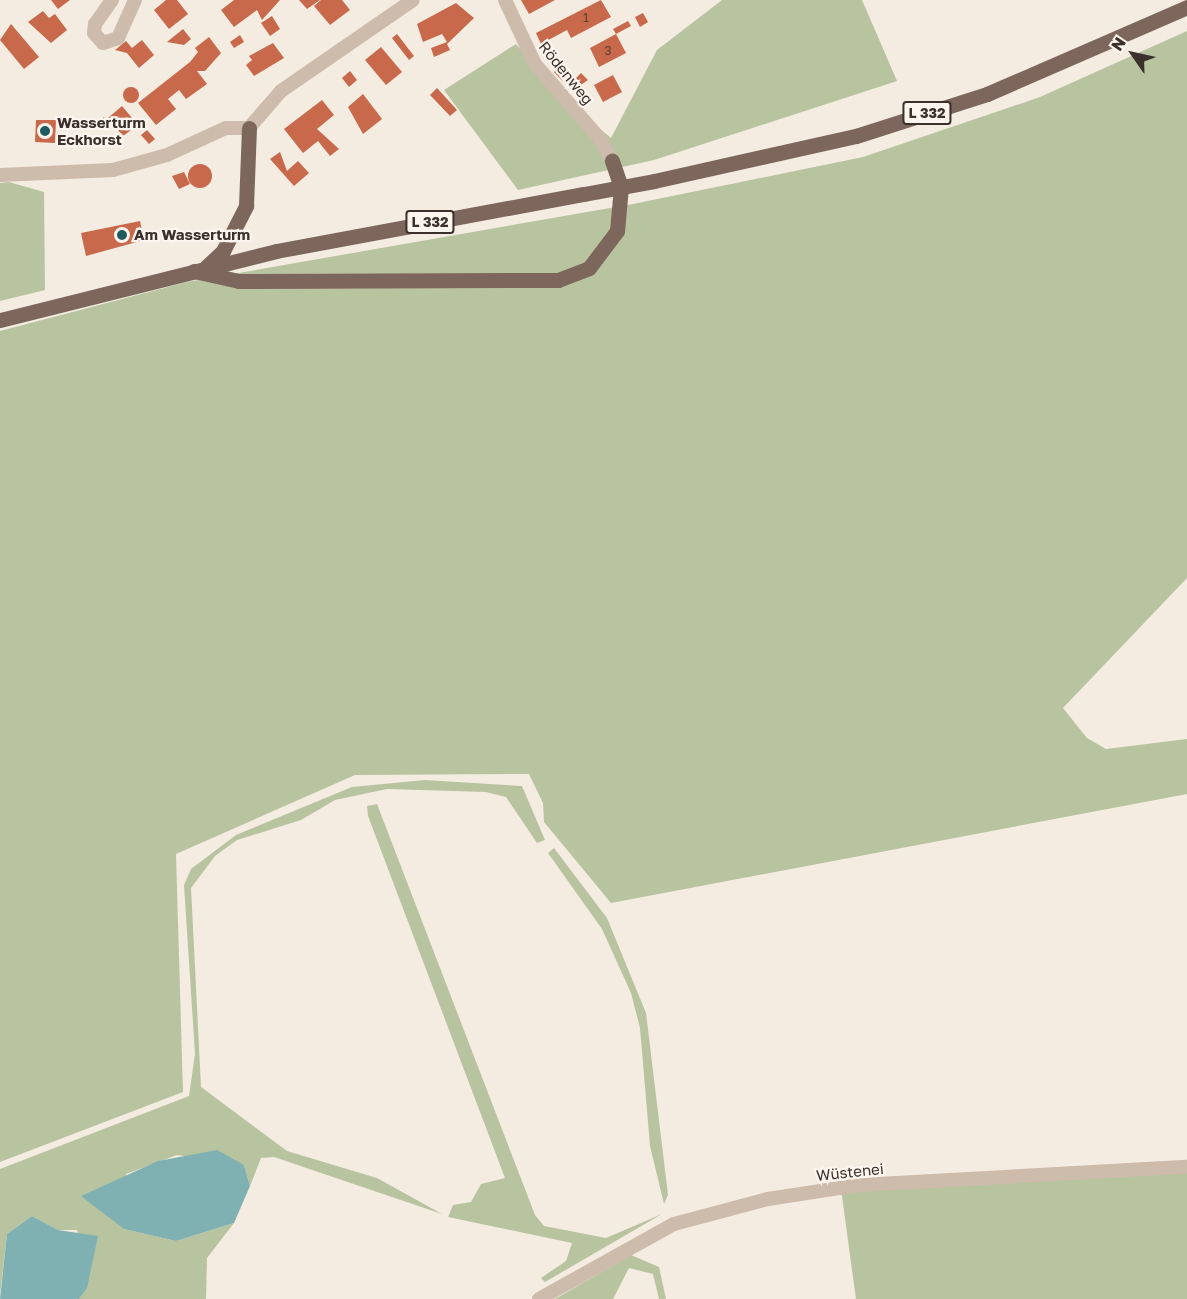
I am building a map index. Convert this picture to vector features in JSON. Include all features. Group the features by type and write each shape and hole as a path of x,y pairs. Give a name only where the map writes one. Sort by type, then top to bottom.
{"main road":[{"name":"L 332","path":"0,320 199,268 654,181 856,136 976,97 1187,7"},
{"path":"199,268 223,251 246,206 249,128"},
{"path":"199,268 239,281 558,280 589,267 617,231 621,186 612,161"}],"street":[{"path":"112,0 95,24 94,33 103,43 118,38 135,0"},
{"path":"0,175 113,170 167,155 226,129 249,128 281,91 413,0"},
{"name":"Rödenweg","path":"505,0 535,64 600,139 612,161"},
{"name":"Wüstenei","path":"539,1299 674,1224 768,1199 860,1185 1187,1167"}],"green space":[{"path":"722,0 862,0 897,81 654,160 518,190 444,90 516,44 558,94 611,138 657,50"},
{"path":"1187,31 1187,578 1063,708 1087,738 1106,749 1187,739 1187,794 611,903 544,822 543,803 529,774 355,775 176,854 183,1092 0,1162 0,331 187,282 633,204 863,157 1040,97"},
{"path":"9,182 44,192 45,290 0,301 0,183"},
{"path":"425,780 522,786 545,840 537,843 506,797 486,792 387,789 335,800 301,820 237,840 215,856 191,888 201,1087 287,1151 377,1178 442,1214 274,1157 261,1158 250,1186 244,1165 177,1155 126,1174 124,1229 176,1241 234,1223 207,1258 206,1299 79,1299 87,1287 77,1230 58,1230 32,1216 7,1234 0,1295 0,1169 189,1096 195,1054 184,885 191,869 236,835 352,787"},
{"path":"377,804 535,1215 544,1226 606,1238 662,1214 545,1282 541,1278 566,1261 572,1243 448,1217 453,1205 471,1202 481,1184 505,1178 368,816 367,806"},
{"path":"554,848 607,918 646,1013 668,1195 664,1204 650,1146 640,1028 631,993 602,929 548,853"},
{"path":"1187,1162 1187,1299 856,1299 841,1189"},
{"path":"631,1255 659,1267 666,1299 659,1299 653,1274 629,1268 613,1299 555,1299"}],"water":[{"path":"217,1150 244,1165 250,1186 234,1223 176,1241 124,1229 81,1196 158,1161"},
{"path":"32,1216 58,1230 98,1236 87,1288 79,1299 0,1299 7,1234"}],"building":[{"path":"51,0 70,0 58,9"},
{"path":"166,0 177,0 188,14 169,29 154,10"},
{"path":"234,0 280,0 262,20 257,10 234,27 221,10"},
{"path":"299,0 320,0 307,9"},
{"path":"321,0 342,0 350,10 330,25 314,6"},
{"path":"521,0 555,0 529,14"},
{"path":"601,0 611,17 571,38 567,30 541,44 536,33"},
{"path":"456,3 474,18 447,44 450,50 434,57 431,48 447,42 442,34 423,42 417,24"},
{"path":"43,11 49,18 55,14 67,30 51,43 28,22"},
{"path":"643,13 648,22 640,27 635,17"},
{"path":"272,16 280,29 270,36 261,23"},
{"path":"628,21 631,26 616,34 613,29"},
{"path":"11,24 39,57 24,69 0,40"},
{"path":"183,29 191,39 184,45 167,42"},
{"path":"397,34 414,56 409,60 392,38"},
{"path":"616,34 626,53 599,67 590,48"},
{"path":"240,35 244,42 234,48 230,42"},
{"path":"209,37 221,53 205,71 197,71 207,84 186,99 179,90 168,99 176,109 156,125 138,103 190,62 198,52 195,48"},
{"path":"142,40 154,55 139,68 127,53 115,50 126,41 132,48"},
{"path":"273,43 284,58 254,76 246,65 252,60 249,56"},
{"path":"381,47 402,72 386,85 365,60"},
{"path":"563,64 576,78 581,73 588,80 572,91 554,72"},
{"path":"350,71 357,80 349,87 342,78"},
{"path":"613,75 622,92 603,102 594,85"},
{"path":"128,87 134,87 139,95 137,101 128,103 123,98 123,92"},
{"path":"437,88 457,110 450,116 430,95"},
{"path":"363,94 382,119 363,134 348,107"},
{"path":"322,100 334,115 317,129 339,149 330,156 318,141 303,153 284,129"},
{"path":"122,106 138,125 123,136 108,118"},
{"path":"104,117 110,124 103,129 98,122"},
{"name":"Wasserturm Eckhorst","path":"36,120 56,120 55,143 35,142"},
{"path":"147,130 155,139 149,144 141,135"},
{"path":"280,152 287,171 298,161 309,173 294,186 270,159"},
{"path":"200,164 209,167 212,176 209,185 200,188 191,185 188,176 191,167"},
{"path":"184,172 190,184 179,189 172,176"},
{"path":"140,221 144,240 86,256 81,233"}],"place":[{"name":"Wasserturm Eckhorst","path":"45,131"},
{"name":"Am Wasserturm","path":"122,235"}]}
